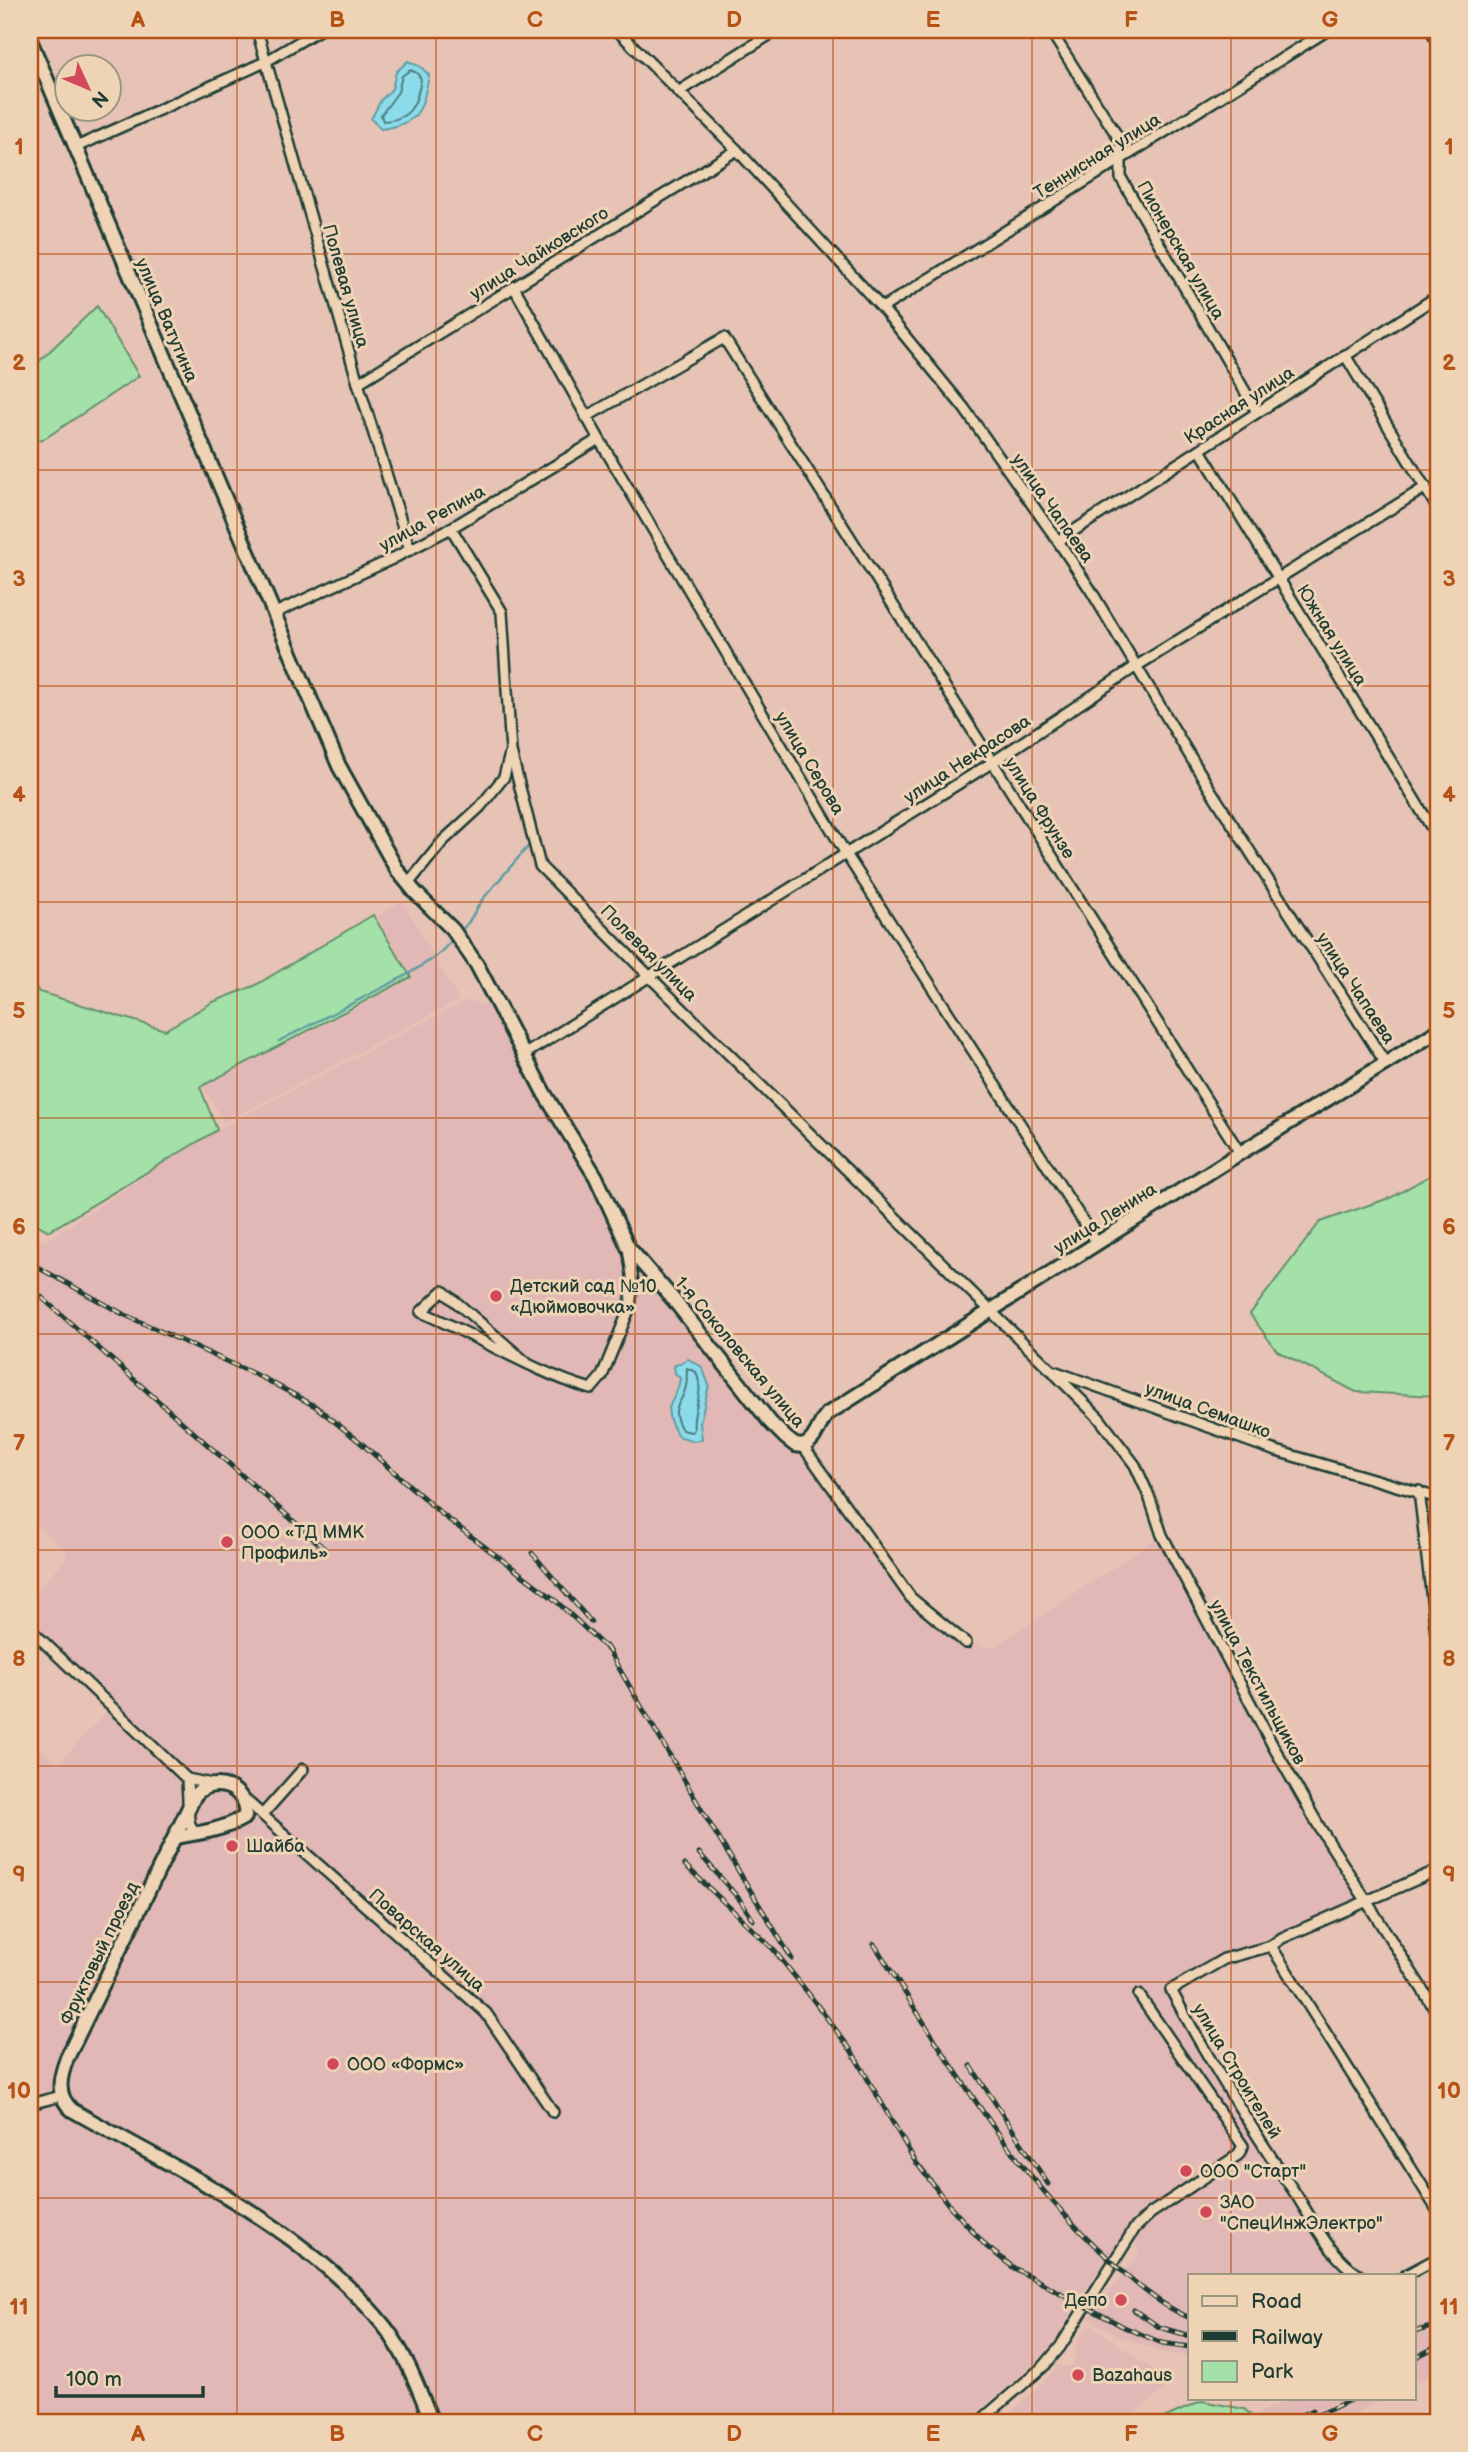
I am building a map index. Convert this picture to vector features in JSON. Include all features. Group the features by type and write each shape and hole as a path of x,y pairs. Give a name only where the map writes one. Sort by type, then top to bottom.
{"street":[{"name":"Полевая улица","path":"257,30 358,383 410,550"},
{"path":"74,148 265,62 319,30"},
{"name":"улица Чапаева","path":"617,30 737,150 882,307 964,408 1058,541 1386,1064"},
{"path":"678,92 777,30"},
{"name":"Пионерская улица","path":"1050,30 1121,142 1121,178 1257,412"},
{"name":"Теннисная улица","path":"882,307 1328,30"},
{"path":"1431,30 1438,42"},
{"name":"улица Ватутина","path":"30,40 340,766 397,870 408,884"},
{"name":"улица Чайковского","path":"358,383 737,150"},
{"name":"улица Серова","path":"514,287 586,417 846,855 1097,1243"},
{"name":"Красная улица","path":"1058,541 1438,296"},
{"name":"улица Фрунзе","path":"586,417 724,338 1240,1153"},
{"path":"1345,355 1438,509"},
{"name":"улица Репина","path":"275,614 410,550 599,439"},
{"name":"Южная улица","path":"1200,450 1438,838"},
{"name":"улица Некрасова","path":"524,1054 846,855 993,762 1135,667 1426,487"},
{"name":"Полевая улица","path":"457,524 502,612 510,752 540,866 991,1310"},
{"path":"408,884 443,841 480,807 504,777 510,752"},
{"name":"1-я Соколовская улица","path":"408,884 456,934 477,965 544,1093 596,1177 628,1247 673,1299 770,1422 795,1445 803,1446 911,1598 966,1643"},
{"name":"улица Ленина","path":"803,1446 813,1440 827,1414 1438,1031"},
{"path":"527,1363 443,1291 421,1312 461,1328 527,1363 591,1389 602,1376 630,1307 633,1282 628,1247"},
{"name":"улица Семашко","path":"991,1310 1051,1370 1273,1450 1438,1498"},
{"name":"улица Текстильщиков","path":"1051,1370 1099,1418 1135,1465 1162,1535 1222,1651 1320,1828 1438,2014"},
{"path":"1419,1491 1438,1650"},
{"path":"30,1629 187,1779 222,1785 240,1795 246,1804 245,1817"},
{"path":"174,1837 224,1828 262,1812 303,1769"},
{"path":"187,1779 189,1822 195,1834"},
{"path":"188,1806 201,1788 212,1784"},
{"name":"Поварская улица","path":"240,1795 486,2013 553,2112"},
{"name":"Фруктовый проезд","path":"61,2096 61,2075 67,2057 188,1806"},
{"path":"1438,1870 1282,1938 1271,1947 1438,2211"},
{"name":"улица Строителей","path":"1271,1947 1224,1959 1171,1990 1198,2042 1256,2136 1337,2257 1357,2274"},
{"path":"978,2422 1045,2365 1060,2347 1135,2228 1151,2213 1238,2155 1243,2146 1139,1995"},
{"path":"30,2104 61,2096 72,2110 234,2200 290,2236 322,2262 386,2329 416,2381 432,2422"},
{"path":"1408,2274 1438,2258"}],"shaded area":[{"path":"402,901 459,1000 224,1122 204,1087 413,978 377,916"},
{"path":"467,1000 503,1010 619,1228 770,1422 803,1446 911,1598 966,1643 993,1648 1162,1535 1273,1746 1368,1900 1282,1938 1224,1959 1171,1991 1345,2274 1188,2274 1188,2356 1160,2352 1119,2336 1088,2318 1140,2252 1129,2226 1057,2337 1040,2358 965,2422 30,2422 30,2114 33,2108 30,2106 30,1739 58,1764 111,1707 30,1629 30,1600 69,1555 30,1519 30,1234 44,1242 212,1132"},
{"path":"1438,2320 1436,2373 1416,2383 1416,2326"},
{"path":"1090,2324 1171,2383 1125,2422 1002,2422 1059,2366 1070,2367 1074,2363 1076,2343"},
{"path":"1288,2400 1382,2400 1356,2413 1360,2422 1238,2422"}],"green space":[{"path":"97,306 139,376 41,441 30,430 30,370"},
{"path":"373,915 411,977 200,1087 217,1130 49,1231 30,1220 30,978 39,992 165,1030 213,1002 254,986"},
{"path":"1438,1171 1438,1396 1356,1392 1277,1351 1250,1314 1320,1222 1392,1197"},
{"path":"1202,2401 1244,2409 1250,2414 1237,2422 1155,2422"}],"water":[{"path":"408,61 421,67 429,75 421,107 417,114 404,124 381,129 371,119 381,100 392,89 396,72"},
{"path":"688,1359 702,1367 709,1385 700,1423 702,1439 694,1441 678,1436 669,1416 680,1378 675,1373 674,1366"}],"waterway":[{"path":"459,933 482,900 531,843"},
{"path":"279,1041 405,976 437,956 454,938"}],"railway":[{"path":"30,1263 123,1314 265,1379 315,1406 444,1516 554,1599 610,1652"},
{"path":"30,1287 326,1550"},
{"path":"532,1553 591,1622"},
{"path":"606,1646 792,1959"},
{"path":"699,1853 740,1900 753,1920"},
{"path":"685,1865 773,1949 808,1993 851,2050 915,2161 948,2204 987,2247 1014,2268 1124,2327 1162,2343 1188,2347"},
{"path":"874,1944 980,2107 1038,2185 1070,2221 1134,2282 1166,2306 1188,2317"},
{"path":"971,2066 1048,2184"},
{"path":"1134,2310 1159,2327 1188,2335"},
{"path":"1416,2331 1438,2325"},
{"path":"1416,2357 1438,2346"},
{"path":"1304,2422 1350,2400"},
{"path":"1288,2422 1313,2410"}],"place":[{"name":"Детский сад №10 «Дюймовочка»","path":"496,1296"},
{"name":"ООО «ТД ММК Профиль»","path":"227,1542"},
{"name":"Шайба","path":"232,1846"},
{"name":"ООО «Формс»","path":"333,2064"},
{"name":"ООО \"Старт\"","path":"1186,2171"},
{"name":"ЗАО \"СпецИнжЭлектро\"","path":"1206,2212"},
{"name":"Депо","path":"1121,2300"},
{"name":"Bazahaus","path":"1078,2375"}]}
